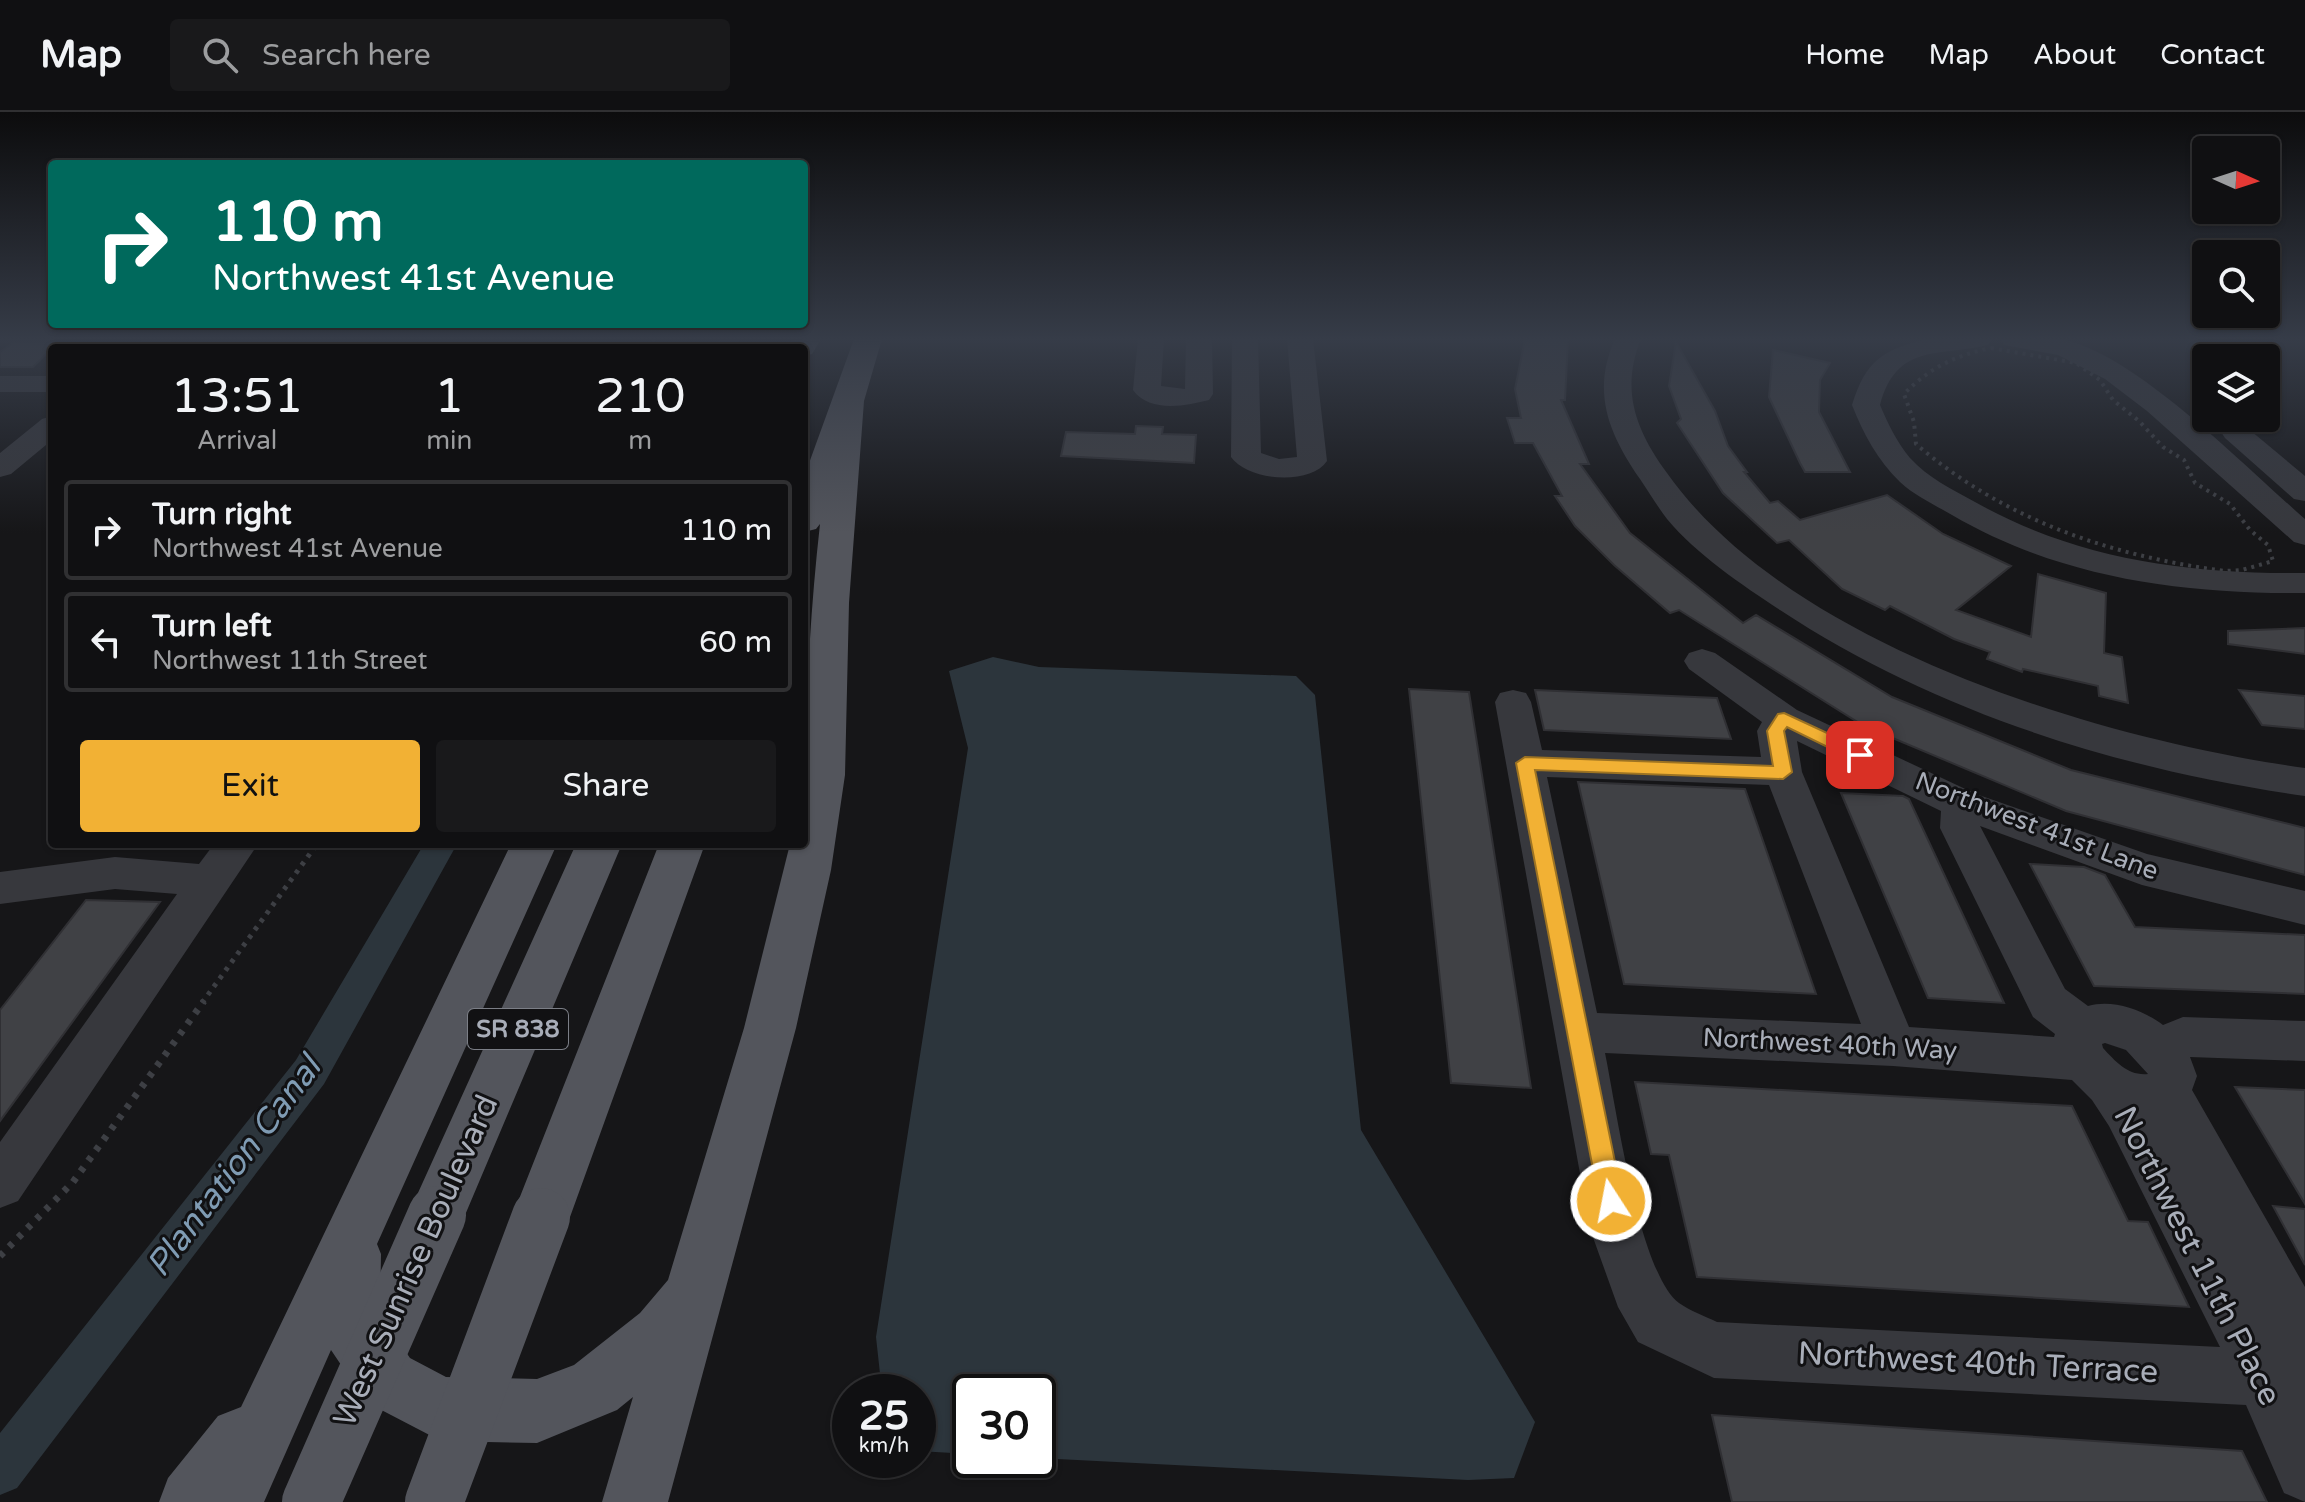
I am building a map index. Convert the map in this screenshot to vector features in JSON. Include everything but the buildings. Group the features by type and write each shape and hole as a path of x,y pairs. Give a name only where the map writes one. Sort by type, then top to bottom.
{"main road":[{"path":"808,511 848,404"},
{"path":"648,1488 695,1291 770,1028 810,856 824,775 830,603 849,404"},
{"path":"230,1502 532,848"},
{"name":"West Sunrise Boulevard","path":"311,1502 597,848"},
{"name":"SR 838","path":"434,1502 680,848"},
{"path":"353,1232 349,1323 388,1380 441,1409 537,1411 595,1388 662,1335 695,1291"},
{"path":"192,1502 280,1391"}],"street":[{"path":"1198,404 1246,412"},
{"path":"1246,404 1246,457 1275,467 1304,467 1312,461 1306,404"},
{"path":"1617,404 1622,425 1642,467 1670,504 1717,549 1766,586 1837,631 1935,682 2030,718 2162,757 2305,782"},
{"path":"1866,404 1880,439 1909,474 1981,521 2048,548 2112,568 2235,585 2305,584"},
{"path":"2156,404 2305,535"},
{"path":"0,468 48,428"},
{"path":"2235,432 2305,492"},
{"name":"Northwest 41st Lane","path":"1702,661 1784,719 1962,804 2142,869 2305,908"},
{"path":"1513,702 1577,1032"},
{"path":"1784,719 1776,731 1783,772 1893,1046"},
{"path":"1525,763 1783,772"},
{"name":"Northwest 11th Place","path":"1962,804 1960,828 2049,1003 2126,1110 2226,1299 2283,1378 2305,1472"},
{"path":"0,1184 234,848"},
{"path":"0,888 115,873 210,881"},
{"path":"2164,1071 2148,1040 2119,1025 2092,1024 2091,1058 2141,1096 2156,1096 2164,1071 2183,1037 2305,1041"},
{"name":"Northwest 40th Way","path":"1577,1032 2091,1058"},
{"name":"Northwest 40th Terrace","path":"1577,1032 1616,1229 1637,1288 1658,1322 1714,1350 2283,1378"},
{"name":"Northwest 11th Place","path":"2164,1071 2305,1341"}],"path":[{"path":"1908,404 1914,422 1916,444 1939,467 2023,516 2071,535 2156,559 2235,571 2273,561 2268,545 2250,530 2230,504 2195,483 2184,460 2163,447 2118,404"},
{"path":"0,1256 73,1182 314,848"}],"shaded area":[{"path":"993,657 1039,667 1296,676 1315,695 1361,1130 1535,1422 1514,1478 1468,1480 1056,1459 1056,1374 952,1374 952,1453 936,1452 936,1374 880,1374 876,1337 968,748 949,671"}],"waterway":[{"name":"Plantation Canal","path":"0,1471 310,1072 439,848"}],"route":[{"path":"1611,1201 1525,763 1783,772 1776,731 1784,719 1860,755"}]}
